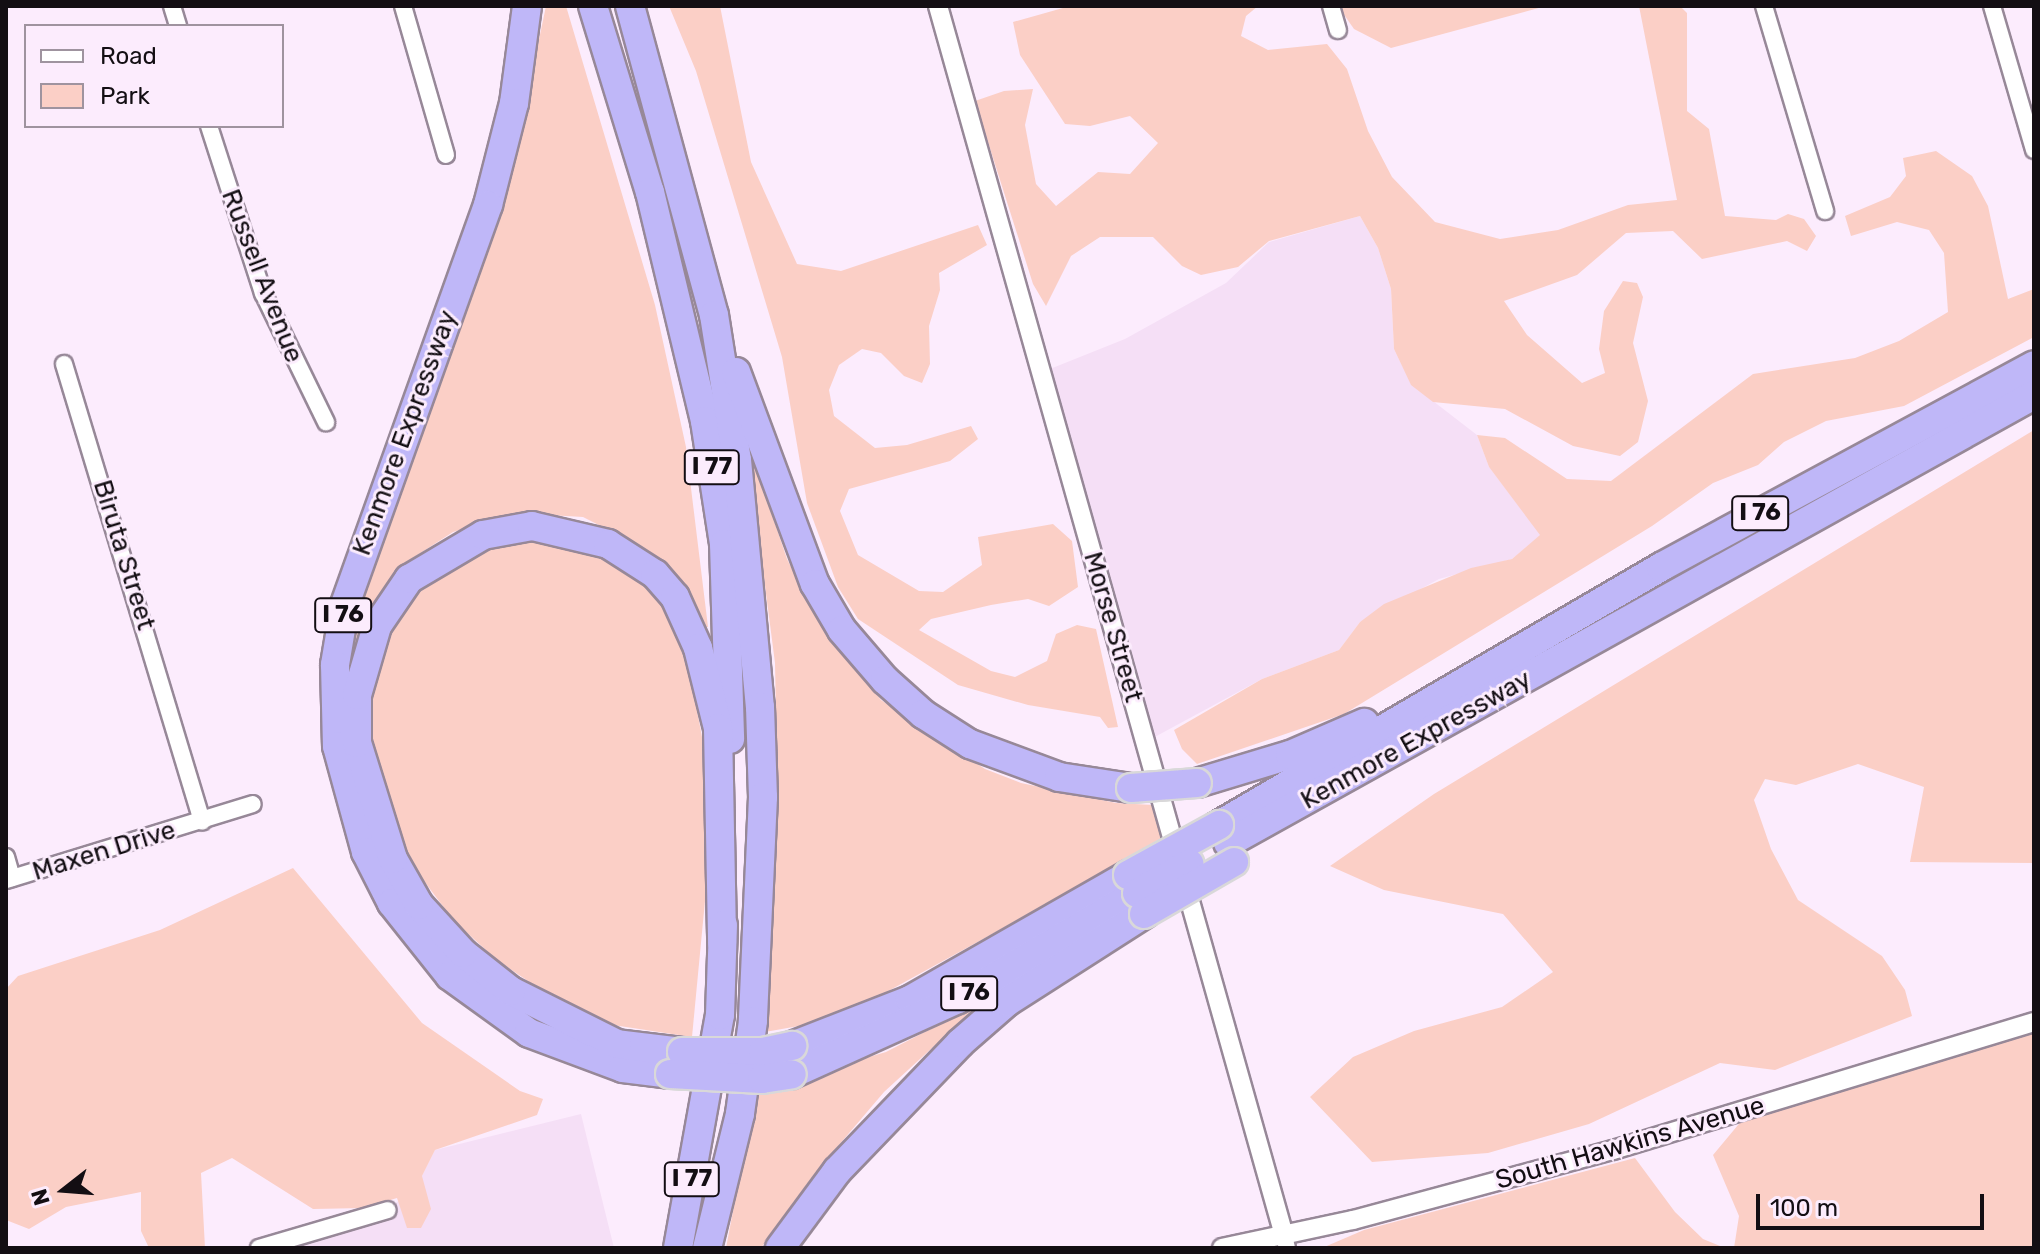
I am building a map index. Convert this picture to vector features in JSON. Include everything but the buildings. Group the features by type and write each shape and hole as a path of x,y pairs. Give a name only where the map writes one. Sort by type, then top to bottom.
{"highway":[{"name":"Kenmore Expressway","path":"527,6 514,103 488,205 345,605 335,665 337,746 366,852 392,903 450,976 529,1033 623,1068 676,1063"},
{"name":"I 77","path":"593,6 681,309 724,544 732,696 720,1015 678,1248"},
{"name":"I 76","path":"630,6 714,315 803,559 828,607 872,666 923,714 970,744 1059,777 1131,788 1197,783 1290,755 1490,667"},
{"name":"I 77","path":"707,1248 740,1114 753,1021 763,797 753,610 737,460 714,315"},
{"name":"Kenmore Expressway","path":"1490,667 1661,567 2034,365"},
{"name":"I 76","path":"1227,843 2034,395"},
{"path":"676,1063 617,1044 511,991 437,924 393,859 357,743 357,695 377,626 409,579 483,535 532,526 608,544 655,574 675,597 698,648 718,728 722,943"},
{"path":"780,1248 837,1171 931,1070 1136,894 1227,843 1490,667"},
{"path":"1136,894 1227,843"},
{"name":"I 76","path":"676,1063 762,1079 792,1060 958,999 1136,894"}],"street":[{"path":"403,6 446,155"},
{"name":"Morse Street","path":"938,6 1285,1240"},
{"path":"1331,6 1338,30"},
{"path":"1764,6 1825,211"},
{"path":"1992,6 2034,150"},
{"name":"Russell Avenue","path":"210,128 263,293 326,422"},
{"name":"Biruta Street","path":"64,364 180,746"},
{"name":"Maxen Drive","path":"180,746 202,822"},
{"name":"Maxen Drive","path":"9,879 253,804"},
{"path":"6,857 9,879"},
{"name":"South Hawkins Avenue","path":"1222,1248 1285,1240 1599,1154 2034,1022"},
{"path":"259,1248 388,1210"}],"shaded area":[{"path":"1360,216 1378,248 1391,289 1394,349 1411,384 1477,435 1489,467 1541,535 1512,559 1439,579 1360,622 1339,650 1262,679 1151,739 1050,369 1125,339 1226,283 1269,242"},
{"path":"581,1114 614,1248 282,1248 384,1216 422,1176 435,1150"}],"green space":[{"path":"546,6 566,6 655,305 686,447 708,627 703,627 670,571 644,548 583,517 515,513 453,532 405,563 377,603 345,672 351,626 509,183"},
{"path":"669,6 720,6 751,162 797,264 841,271 978,225 987,245 939,273 940,290 929,326 930,364 922,383 904,376 881,353 862,349 839,365 829,390 834,416 875,448 907,445 971,426 978,439 950,461 849,489 840,511 858,555 919,591 943,592 982,565 978,537 1053,524 1072,541 1078,587 1049,606 1028,599 991,605 931,619 919,630 991,671 1015,677 1047,661 1056,634 1077,625 1096,629 1118,727 1108,728 1100,717 1028,705 958,685 858,619 838,587 807,503 782,357 696,71"},
{"path":"1070,6 1258,6 1246,16 1241,36 1268,50 1327,44 1347,69 1368,131 1392,177 1435,222 1500,239 1558,230 1628,205 1677,200 1639,6 1680,6 1687,13 1687,111 1709,129 1725,216 1776,220 1788,214 1804,219 1816,236 1807,251 1787,241 1702,259 1673,231 1626,233 1577,275 1504,301 1527,335 1582,383 1605,373 1599,349 1604,311 1623,281 1637,283 1643,297 1633,343 1648,401 1638,442 1620,456 1573,446 1505,409 1433,402 1411,385 1394,349 1391,289 1378,248 1360,216 1269,241 1238,267 1201,275 1182,266 1153,237 1100,237 1071,256 1046,306 1033,284 975,101 1004,91 1033,89 1025,125 1036,184 1056,206 1098,172 1130,174 1158,143 1130,116 1090,126 1065,124 1020,55 1013,22"},
{"path":"1338,6 1546,6 1391,48 1354,29"},
{"path":"1936,151 1972,176 1988,206 2008,299 2034,289 2034,337 1904,406 1826,421 1784,442 1758,465 1713,483 1652,526 1344,714 1197,764 1182,749 1174,730 1262,679 1339,650 1360,622 1384,604 1471,568 1512,559 1540,535 1489,467 1477,435 1505,438 1567,479 1611,481 1753,374 1855,358 1899,341 1948,312 1944,253 1929,230 1897,222 1851,236 1845,216 1890,197 1906,176 1903,158"},
{"path":"2034,430 2034,863 1910,862 1924,787 1858,764 1796,785 1765,779 1754,800 1771,849 1798,900 1882,956 1905,990 1912,1016 1775,1070 1720,1063 1589,1124 1488,1153 1372,1162 1310,1097 1353,1057 1414,1031 1502,1007 1553,972 1503,914 1384,890 1330,866 1434,794"},
{"path":"754,461 787,559 814,613 881,700 985,769 1021,783 1116,803 1153,805 1163,840 881,995 810,1024 765,1032 778,810 775,663 749,462"},
{"path":"545,539 614,561 649,584 671,611 691,679 702,737 707,880 692,1037 613,1025 556,1000 497,960 454,921 418,873 389,812 373,744 371,684 381,645 402,607 458,560 497,546"},
{"path":"293,868 422,1023 520,1091 543,1099 537,1115 435,1150 422,1176 431,1209 421,1228 407,1228 397,1198 364,1208 313,1209 232,1158 201,1173 205,1248 149,1248 141,1231 141,1192 66,1207 29,1229 6,1220 6,989 18,976 160,930"},
{"path":"981,1003 884,1092 821,1166 761,1248 726,1248 756,1090 886,1052"},
{"path":"2034,1033 2034,1248 1734,1248 1739,1216 1713,1155 1743,1119"},
{"path":"1635,1158 1675,1212 1703,1239 1725,1248 1322,1248 1364,1230"}]}
